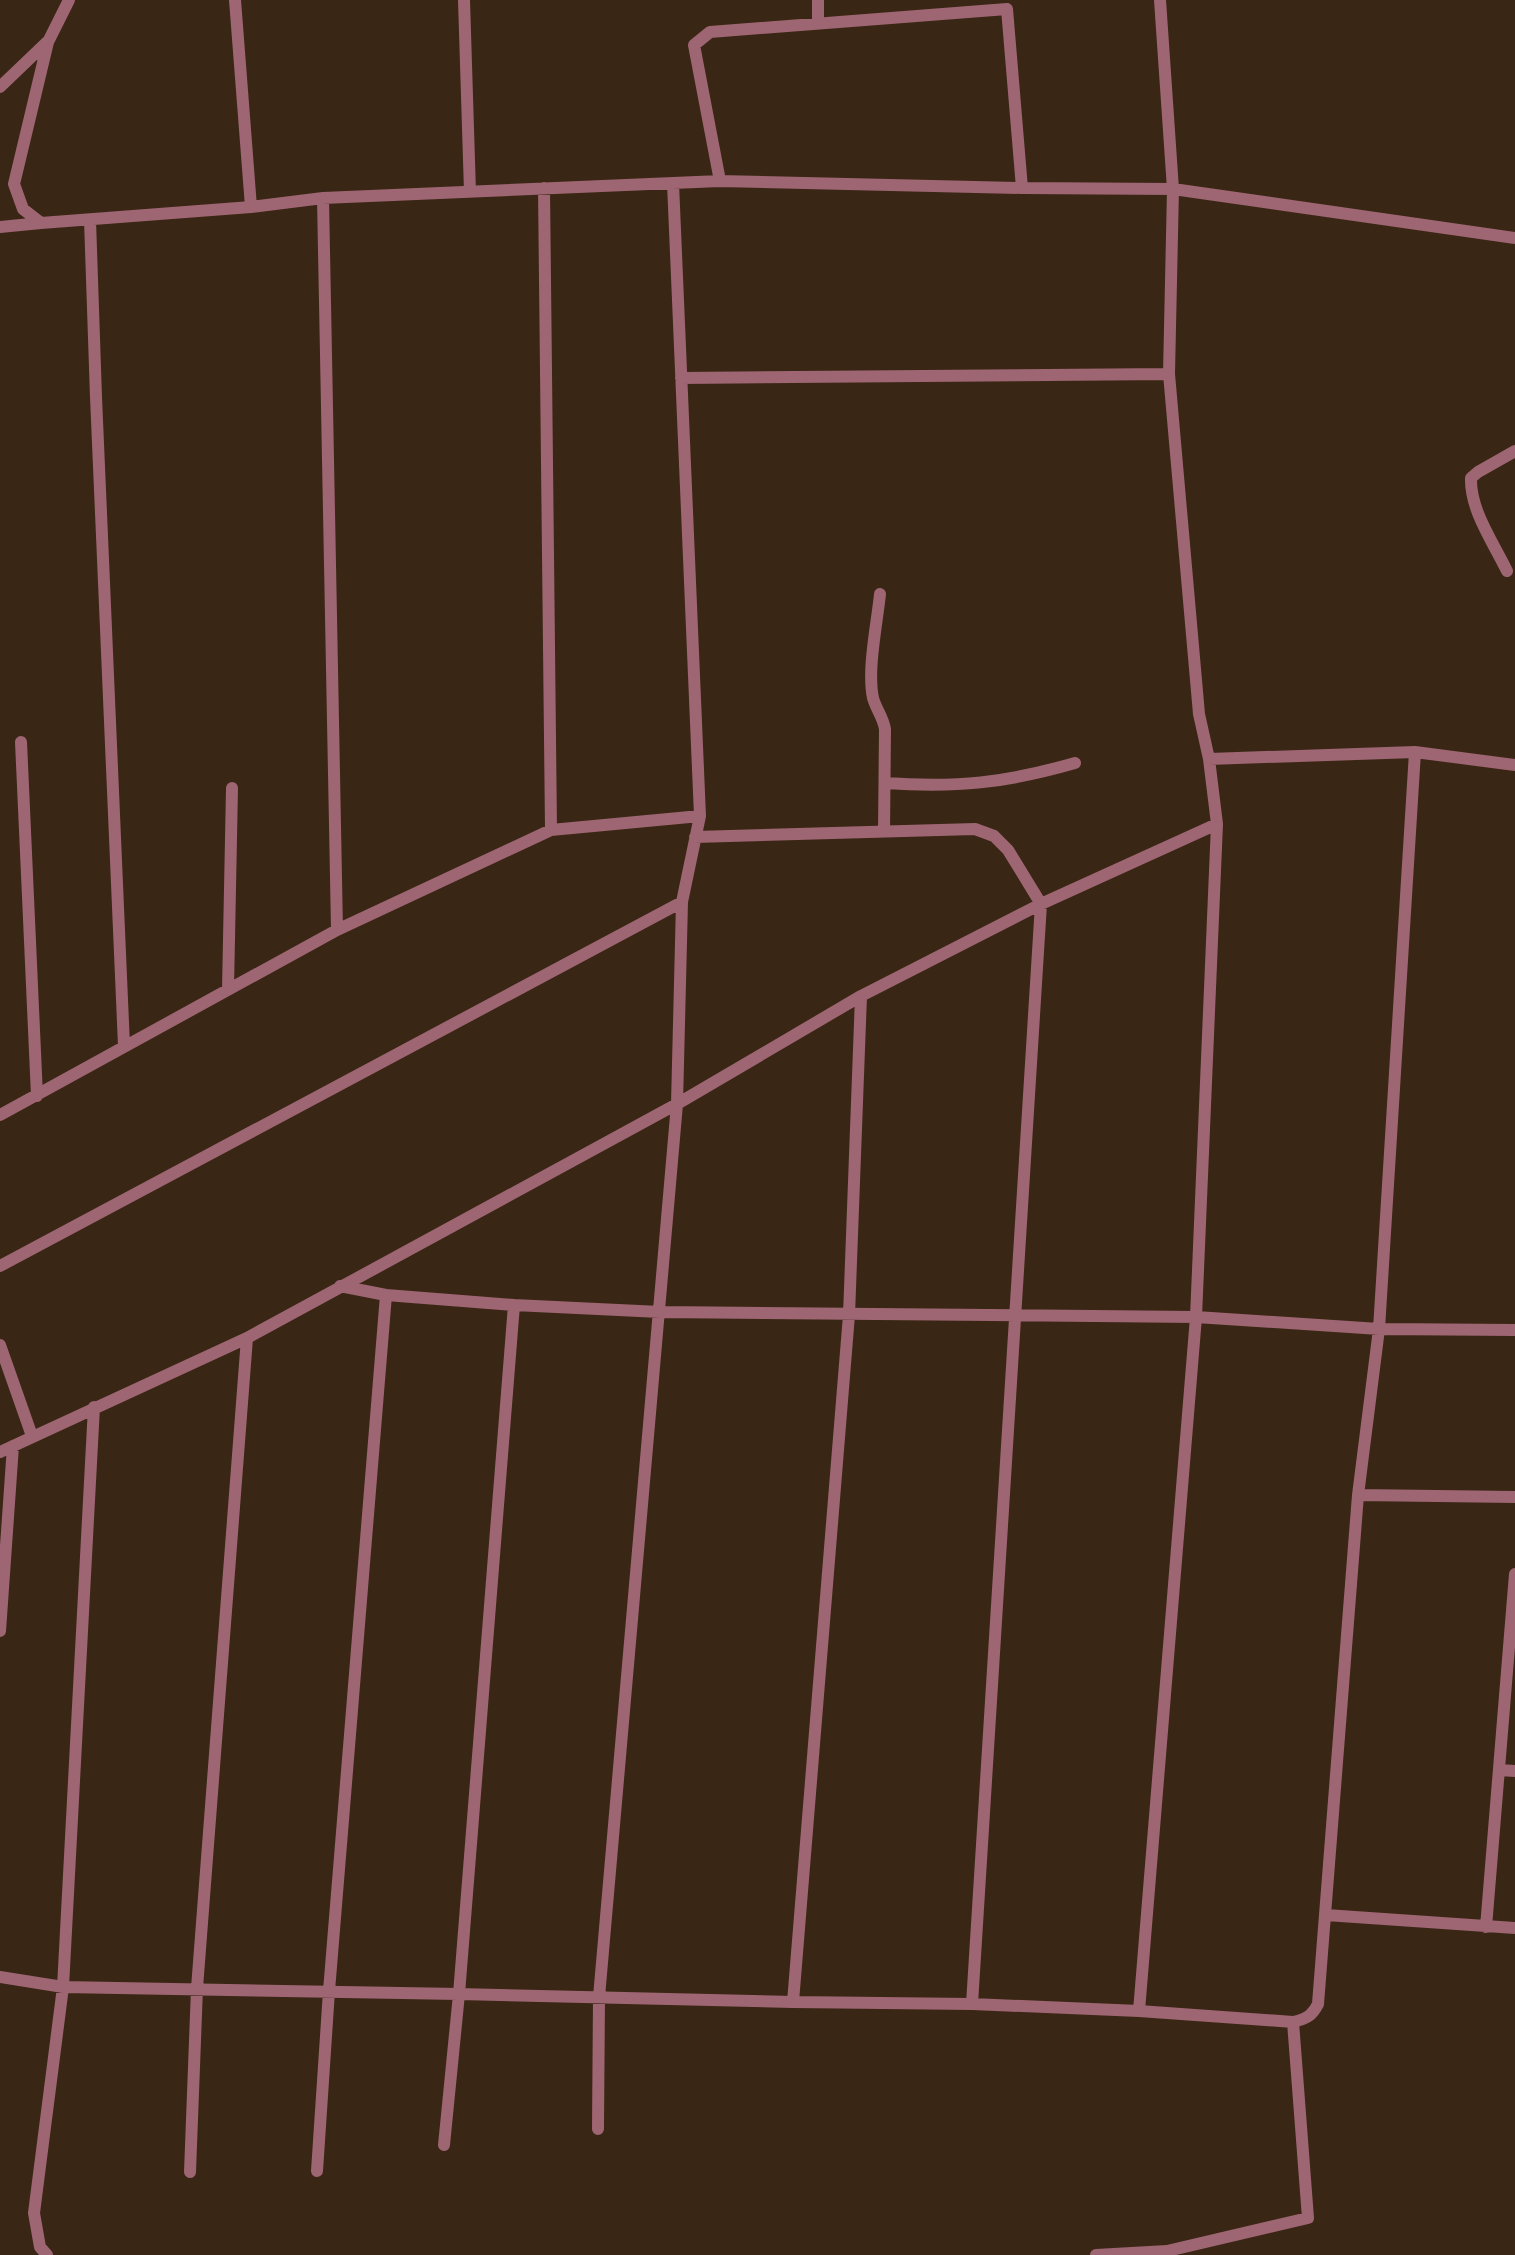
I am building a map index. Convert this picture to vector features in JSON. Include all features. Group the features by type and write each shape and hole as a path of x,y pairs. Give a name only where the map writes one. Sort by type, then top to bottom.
{"street":[{"path":"41,223 23,209 14,184 48,42 69,0"},
{"path":"235,0 251,207"},
{"path":"464,0 470,192"},
{"path":"818,0 818,23"},
{"path":"1139,2011 1196,1317 1217,824 1209,759 1198,704 1169,374 1173,189 1160,0"},
{"path":"720,181 694,45 710,32 1007,4 1022,188"},
{"path":"0,87 48,42"},
{"path":"0,227 251,207 323,198 720,181 1173,189 1515,238"},
{"path":"598,2128 599,1998 677,1104 682,902 700,816 673,183"},
{"path":"544,189 551,830"},
{"path":"323,198 337,930"},
{"path":"90,220 124,1046"},
{"path":"681,378 1169,374"},
{"path":"1507,571 1471,492 1472,478 1478,472 1515,451"},
{"path":"880,594 871,678 873,697 883,717 885,729 884,832"},
{"path":"21,742 37,1095"},
{"path":"1209,759 1415,752 1515,765"},
{"path":"0,1977 63,1987 972,2004 1139,2011 1293,2022 1304,2020 1313,2014 1318,2004 1326,1915 1358,1495 1379,1329 1415,752"},
{"path":"885,783 933,787 981,784 1029,777 1075,763"},
{"path":"228,989 232,788"},
{"path":"0,1116 337,930 551,830 700,816"},
{"path":"0,1452 247,1338 677,1104 861,996 1041,904 1217,824"},
{"path":"695,837 975,829 994,836 1008,850 1041,904 972,2004"},
{"path":"0,1266 682,902"},
{"path":"793,2002 849,1315 861,996"},
{"path":"340,1286 386,1295 514,1305 660,1312 1196,1317 1379,1329 1515,1330"},
{"path":"317,2171 329,1992 386,1295"},
{"path":"444,2145 459,1994 514,1305"},
{"path":"190,2172 197,1988 247,1338"},
{"path":"0,1345 32,1436"},
{"path":"47,2255 40,2247 34,2212 63,1987 94,1407"},
{"path":"0,1631 13,1446"},
{"path":"1358,1495 1515,1497"},
{"path":"1486,1927 1513,1628 1515,1574"},
{"path":"1499,1770 1515,1771"},
{"path":"1326,1915 1515,1928"},
{"path":"1096,2255 1167,2251 1308,2218 1293,2022"}]}
